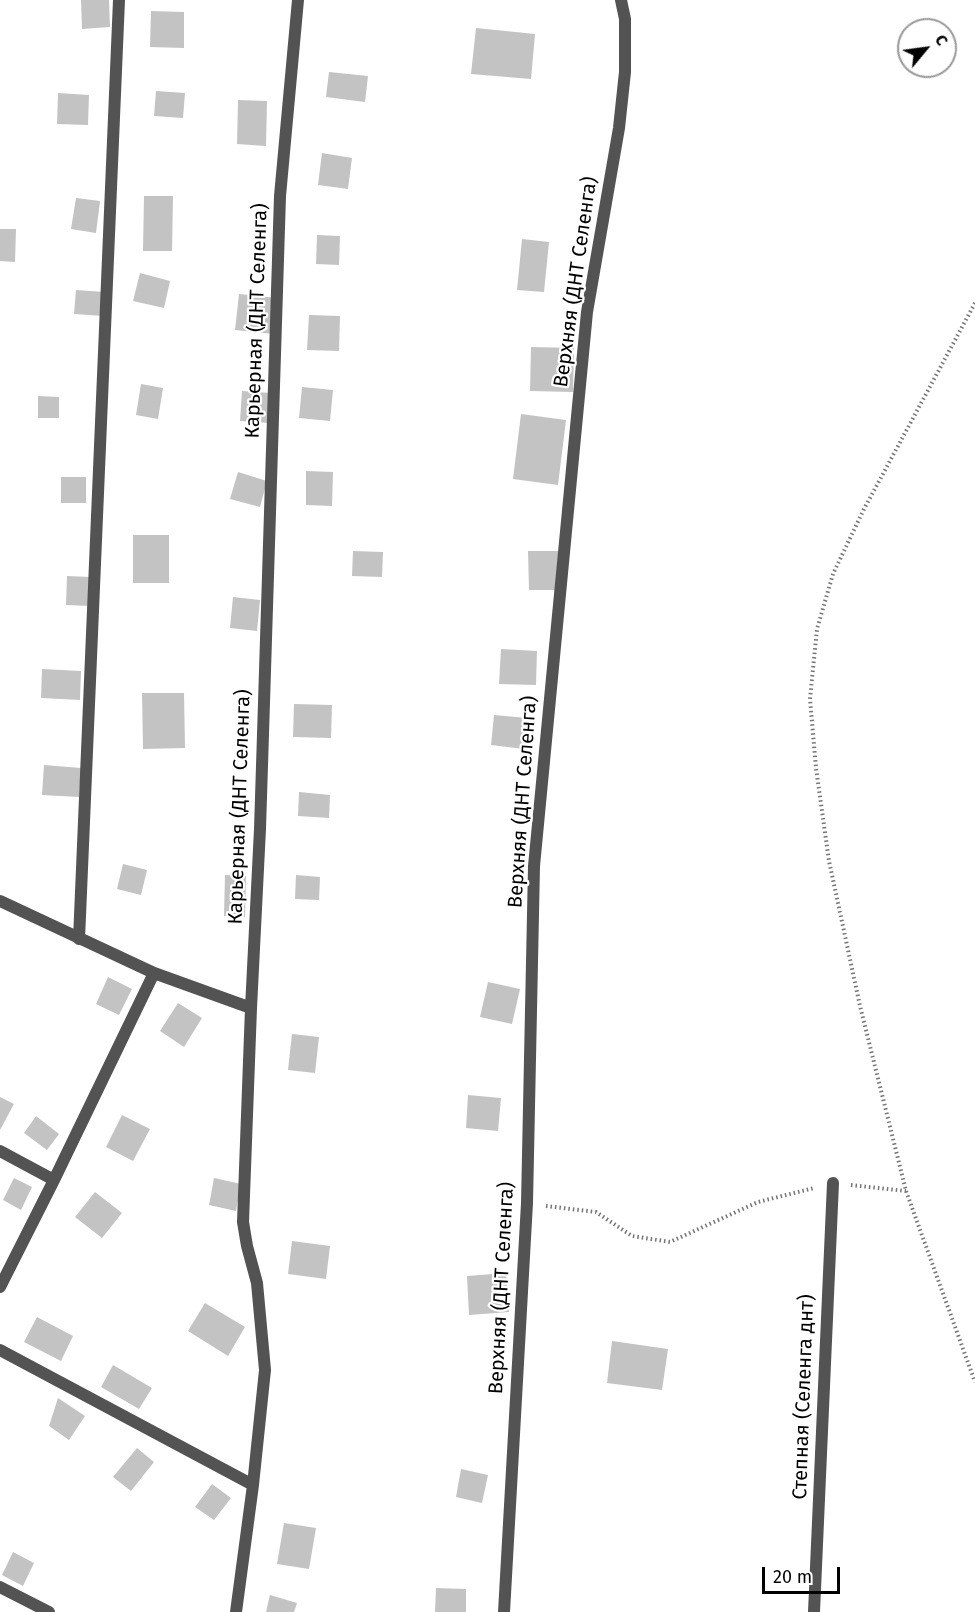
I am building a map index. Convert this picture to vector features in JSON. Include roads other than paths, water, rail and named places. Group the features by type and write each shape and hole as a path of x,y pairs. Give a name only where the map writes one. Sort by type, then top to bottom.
{"street":[{"path":"79,939 119,0"},
{"name":"Карьерная (ДНТ Селенга)","path":"236,1612 254,1485 265,1370 257,1283 243,1222 250,1008 260,817 280,196 297,0"},
{"name":"Верхняя (ДНТ Селенга)","path":"504,1612 527,1203 534,866 587,312 619,129 625,72 625,19 621,0"},
{"path":"0,901 154,973 250,1008"},
{"path":"0,1287 154,973"},
{"path":"0,1151 54,1180"},
{"name":"Степная (Селенга днт)","path":"814,1612 833,1183"},
{"path":"0,1350 254,1485"},
{"path":"0,1587 50,1612"}]}
